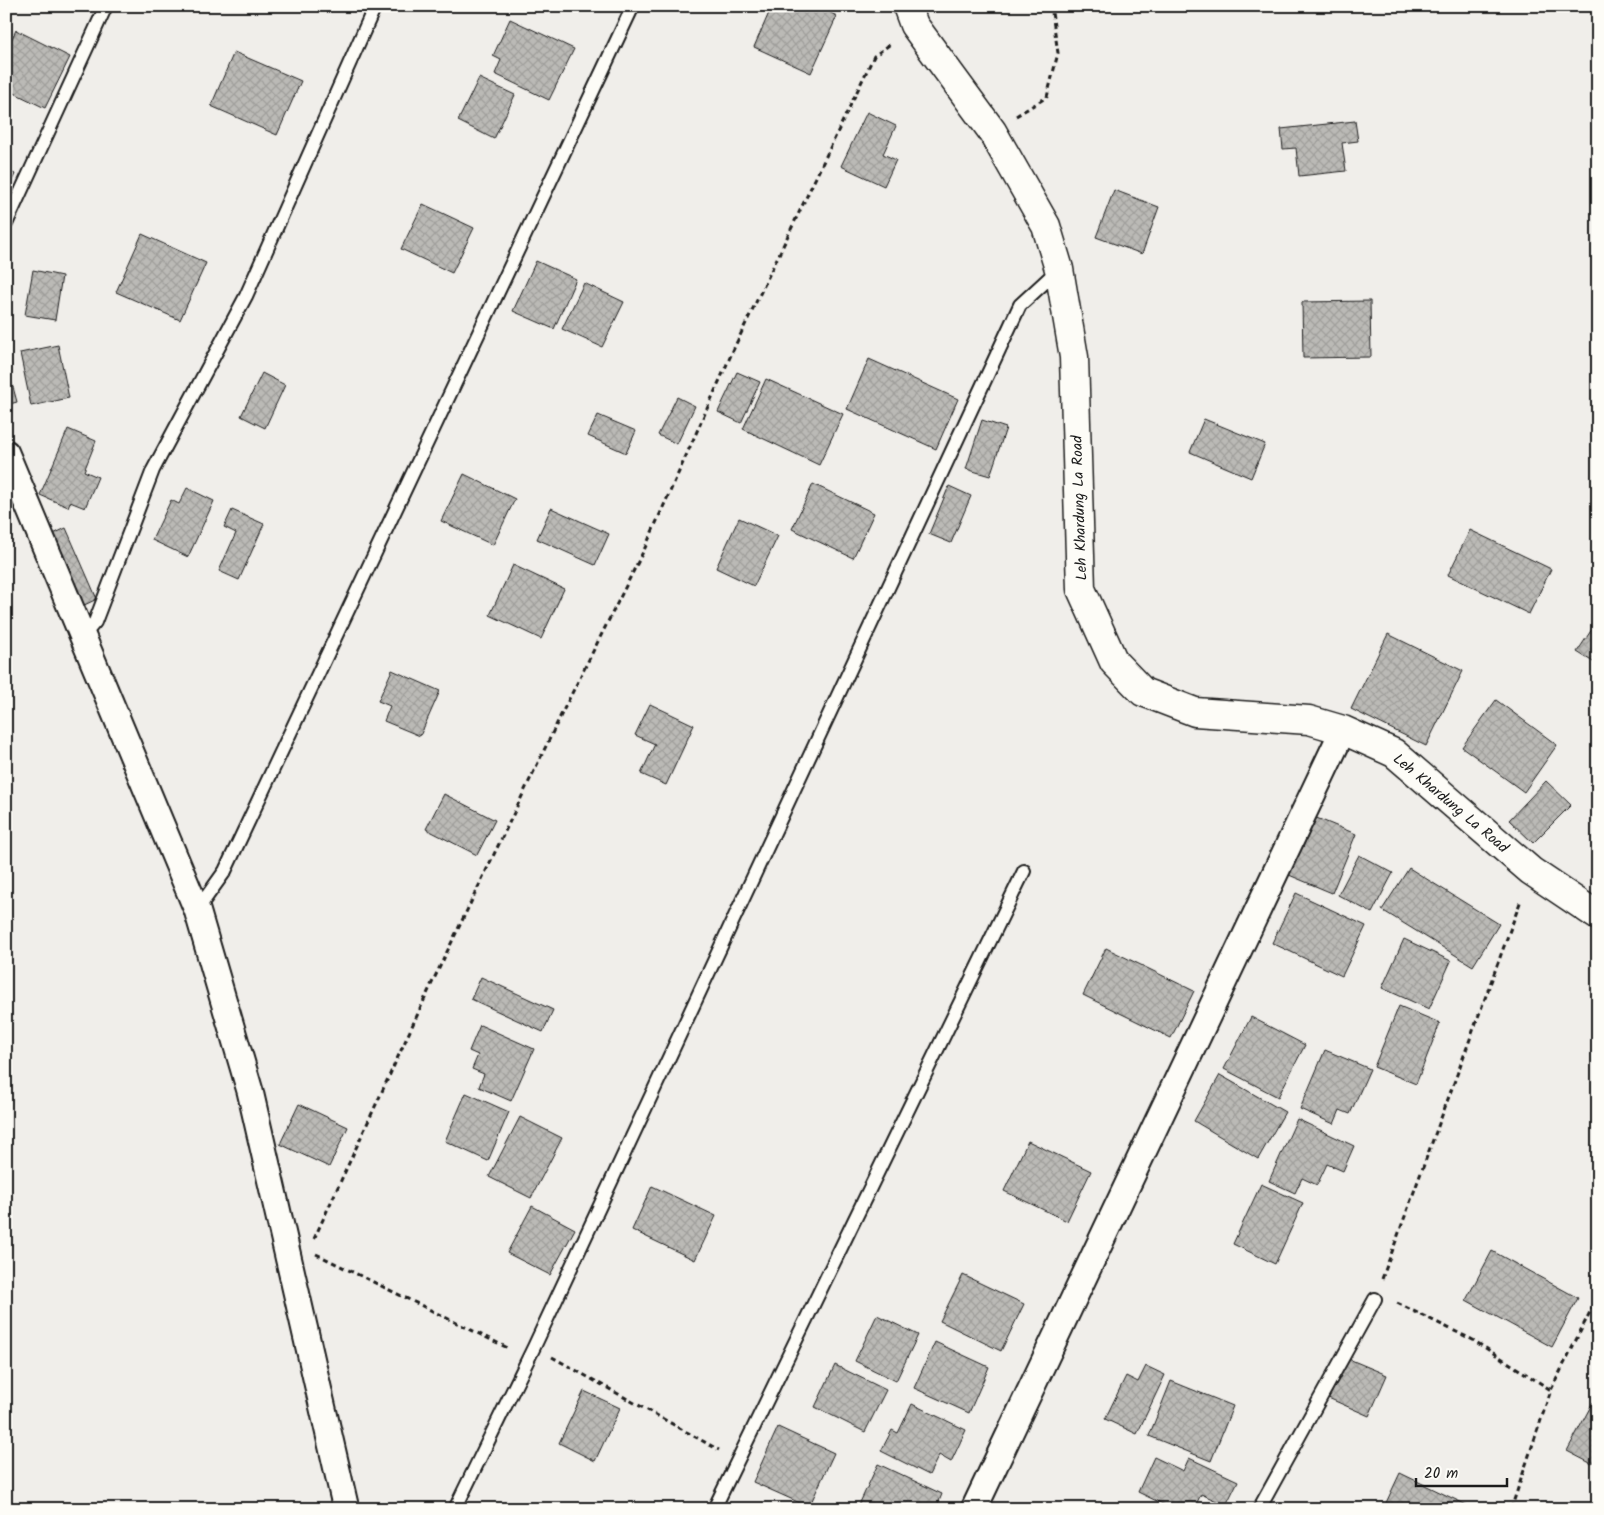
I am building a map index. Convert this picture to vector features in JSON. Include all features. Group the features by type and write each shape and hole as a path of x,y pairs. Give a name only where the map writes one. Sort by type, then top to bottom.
{"main road":[{"name":"Leh Khardung La Road","path":"911,16 992,131 1046,226 1059,269 1074,357 1081,590 1114,662 1143,692 1195,712 1309,720 1343,730 1394,753 1531,872 1598,916"}],"street":[{"path":"6,453 197,910 298,1259 346,1509"},
{"path":"974,1509 1343,730"}],"lane":[{"path":"6,224 106,6"},
{"path":"82,637 95,622 153,470 246,296 376,6"},
{"path":"197,910 225,871 633,6"},
{"path":"455,1509 531,1352 1020,305 1059,269"},
{"path":"714,1509 1024,871"},
{"path":"1259,1509 1375,1299"}],"path":[{"path":"992,131 1047,97 1058,52 1051,6"},
{"path":"738,1460 531,1352 298,1259 318,1234 441,965 556,724 644,550 735,346 874,56 911,16"},
{"path":"1375,1299 1531,872"},
{"path":"1375,1299 1372,1291 1473,1340 1550,1390"},
{"path":"1511,1509 1550,1390 1598,1296"}],"building":[{"path":"772,6 816,6 837,16 811,73 754,47"},
{"path":"510,19 574,49 549,100 495,74 501,60 493,56"},
{"path":"16,30 70,57 45,108 6,89 6,51"},
{"path":"234,52 301,81 277,135 211,106"},
{"path":"479,78 515,95 494,139 458,121"},
{"path":"867,112 896,126 883,154 896,160 884,186 841,166"},
{"path":"1355,121 1358,141 1342,143 1346,171 1299,176 1296,148 1283,149 1281,129"},
{"path":"6,170 15,174 6,194"},
{"path":"1114,190 1159,207 1142,254 1096,237"},
{"path":"423,204 474,228 452,273 401,249"},
{"path":"142,234 206,263 180,320 116,292"},
{"path":"536,261 576,279 554,329 513,311"},
{"path":"33,270 62,276 55,320 25,315"},
{"path":"584,283 624,302 602,347 562,329"},
{"path":"1370,301 1371,357 1303,358 1302,302"},
{"path":"58,345 69,398 31,406 20,353"},
{"path":"869,359 958,399 936,449 847,409"},
{"path":"6,361 17,402 6,405"},
{"path":"737,372 760,382 741,423 718,412"},
{"path":"262,373 285,385 265,428 241,416"},
{"path":"766,379 843,414 819,465 743,429"},
{"path":"677,397 695,406 677,444 658,435"},
{"path":"598,415 636,431 626,453 588,436"},
{"path":"1204,419 1265,444 1251,478 1190,452"},
{"path":"982,420 1006,428 990,476 966,469"},
{"path":"68,429 96,441 84,471 98,477 85,508 70,502 68,507 40,495"},
{"path":"464,474 515,499 493,545 441,521"},
{"path":"813,484 874,513 853,558 792,529"},
{"path":"949,486 971,496 951,543 929,534"},
{"path":"187,488 214,501 188,557 152,540 171,500 179,504"},
{"path":"551,508 609,534 595,565 537,539"},
{"path":"232,510 264,524 239,580 219,571 236,533 224,527"},
{"path":"739,518 778,536 754,586 716,568"},
{"path":"66,528 97,599 80,607 49,536"},
{"path":"1470,530 1551,569 1529,614 1448,575"},
{"path":"513,565 564,589 541,639 490,615"},
{"path":"1598,620 1598,665 1577,652"},
{"path":"1388,634 1463,671 1426,746 1351,709"},
{"path":"392,670 440,691 420,736 384,721 390,706 378,701"},
{"path":"1496,700 1557,745 1524,792 1462,747"},
{"path":"650,704 694,725 666,785 641,774 655,744 635,735"},
{"path":"1546,781 1571,805 1533,843 1509,820"},
{"path":"444,794 495,820 477,855 426,829"},
{"path":"1314,817 1356,834 1332,893 1289,875"},
{"path":"1359,855 1393,873 1372,913 1338,895"},
{"path":"1409,868 1499,924 1473,966 1382,910"},
{"path":"1296,893 1366,926 1342,976 1272,943"},
{"path":"1404,939 1451,961 1429,1009 1382,988"},
{"path":"1106,948 1194,991 1171,1038 1083,995"},
{"path":"481,977 553,1010 543,1032 471,999"},
{"path":"1399,1006 1440,1023 1416,1084 1374,1067"},
{"path":"1251,1017 1305,1045 1278,1097 1224,1069"},
{"path":"480,1025 534,1049 511,1101 479,1087 484,1074 472,1069 478,1055 469,1051"},
{"path":"1325,1050 1370,1069 1350,1114 1340,1110 1334,1124 1300,1109"},
{"path":"1220,1075 1285,1112 1258,1159 1194,1121"},
{"path":"466,1093 509,1112 488,1161 445,1141"},
{"path":"299,1104 348,1127 329,1167 280,1144"},
{"path":"520,1117 562,1138 531,1198 489,1177"},
{"path":"1297,1119 1354,1146 1343,1171 1327,1164 1317,1185 1302,1178 1295,1193 1269,1181"},
{"path":"1028,1141 1091,1171 1067,1221 1004,1191"},
{"path":"1261,1184 1303,1203 1275,1264 1233,1244"},
{"path":"652,1186 716,1216 695,1260 632,1230"},
{"path":"532,1206 575,1229 550,1275 507,1253"},
{"path":"1492,1251 1578,1298 1552,1347 1466,1300"},
{"path":"963,1275 1024,1304 1001,1351 940,1321"},
{"path":"877,1315 918,1335 896,1381 855,1361"},
{"path":"935,1342 989,1367 969,1413 914,1388"},
{"path":"1344,1357 1387,1375 1369,1416 1326,1397"},
{"path":"835,1365 886,1390 865,1432 815,1407"},
{"path":"1146,1366 1165,1375 1137,1434 1105,1419 1126,1376 1138,1382"},
{"path":"1171,1381 1233,1406 1211,1461 1149,1436"},
{"path":"584,1391 620,1408 595,1461 559,1443"},
{"path":"1593,1402 1598,1404 1598,1453 1592,1464 1567,1451"},
{"path":"912,1404 966,1430 951,1462 939,1455 929,1475 881,1451 892,1430 898,1433"},
{"path":"778,1427 834,1453 809,1507 753,1482"},
{"path":"1154,1457 1183,1471 1189,1458 1238,1481 1226,1505 1201,1494 1194,1509 1173,1509 1138,1492"},
{"path":"878,1464 942,1494 936,1509 857,1509"},
{"path":"1400,1473 1475,1509 1393,1509 1385,1505"},
{"path":"1114,1503 1126,1509 1111,1509"}]}
